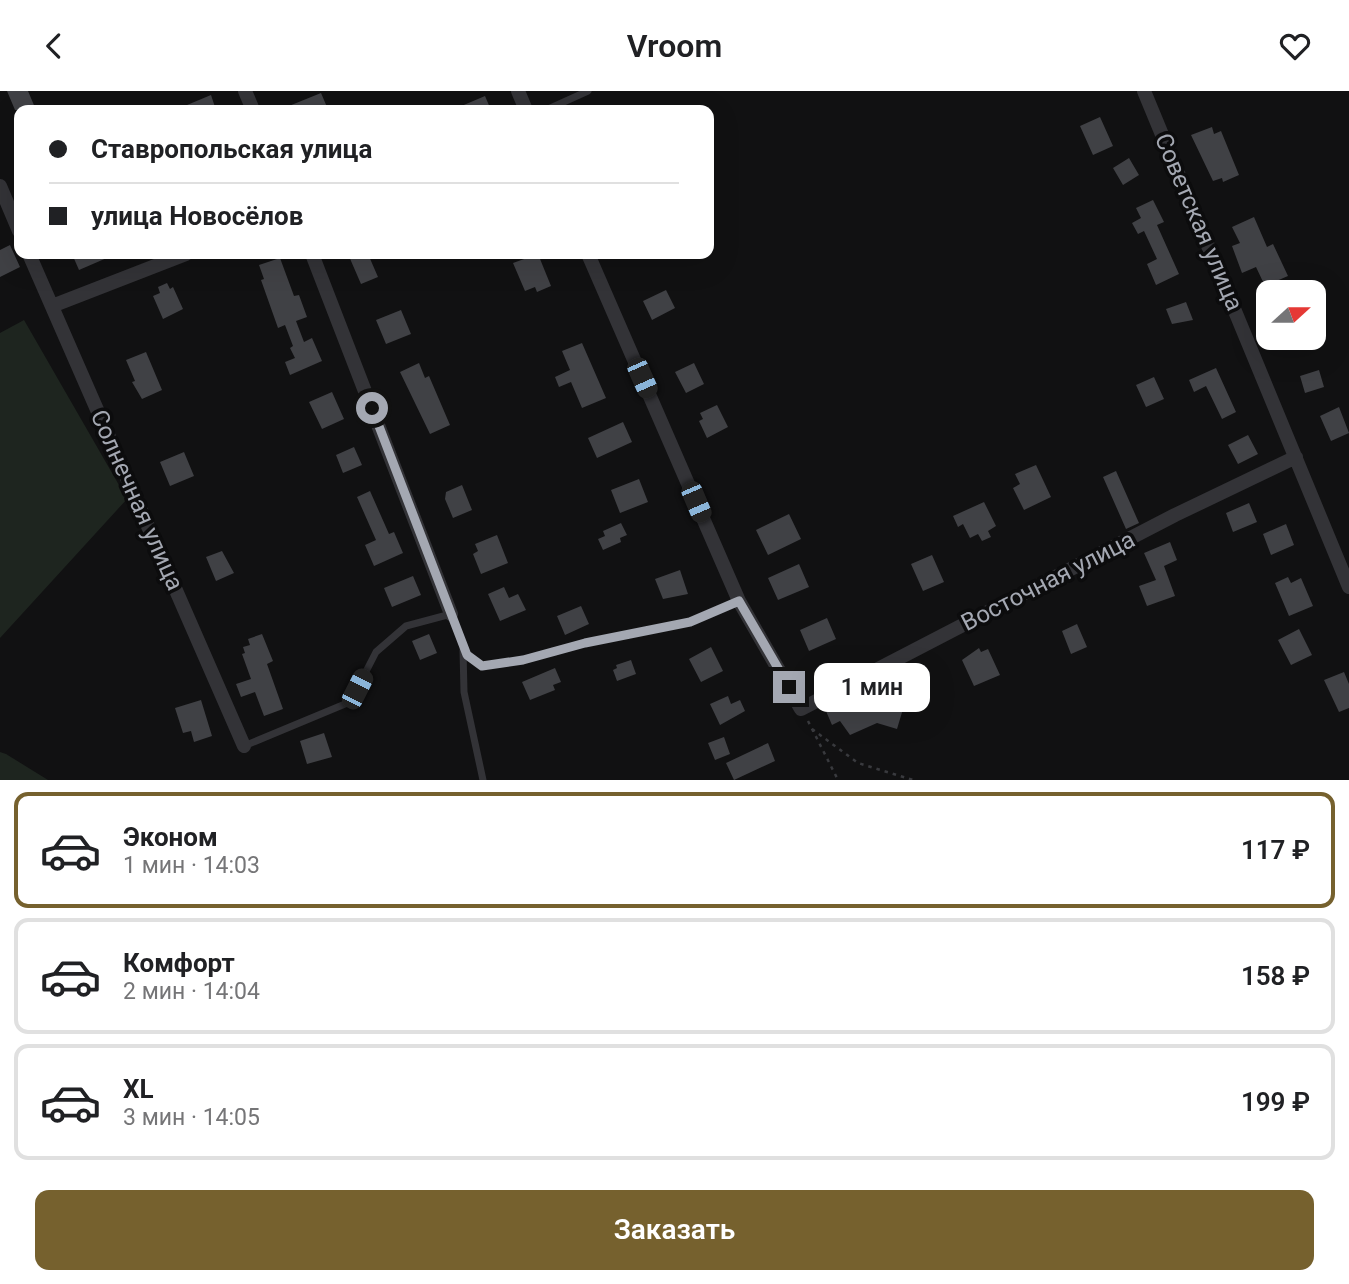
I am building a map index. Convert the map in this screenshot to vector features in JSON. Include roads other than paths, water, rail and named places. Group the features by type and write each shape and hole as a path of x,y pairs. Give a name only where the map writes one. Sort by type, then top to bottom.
{"street":[{"name":"Советская улица","path":"1144,91 1349,587"},
{"path":"0,186 14,219"},
{"name":"Солнечная улица","path":"31,259 244,745"},
{"path":"52,306 173,259"},
{"path":"314,259 452,614"},
{"path":"590,259 739,601"},
{"name":"Восточная улица","path":"739,601 801,709 1163,522 1296,457"}],"lane":[{"path":"557,105 588,91"},
{"path":"244,745 345,704 357,689 376,652 406,627 452,614 467,655 482,666 523,660 585,643 690,622 739,601"},
{"path":"463,642 464,692 483,780"}]}
